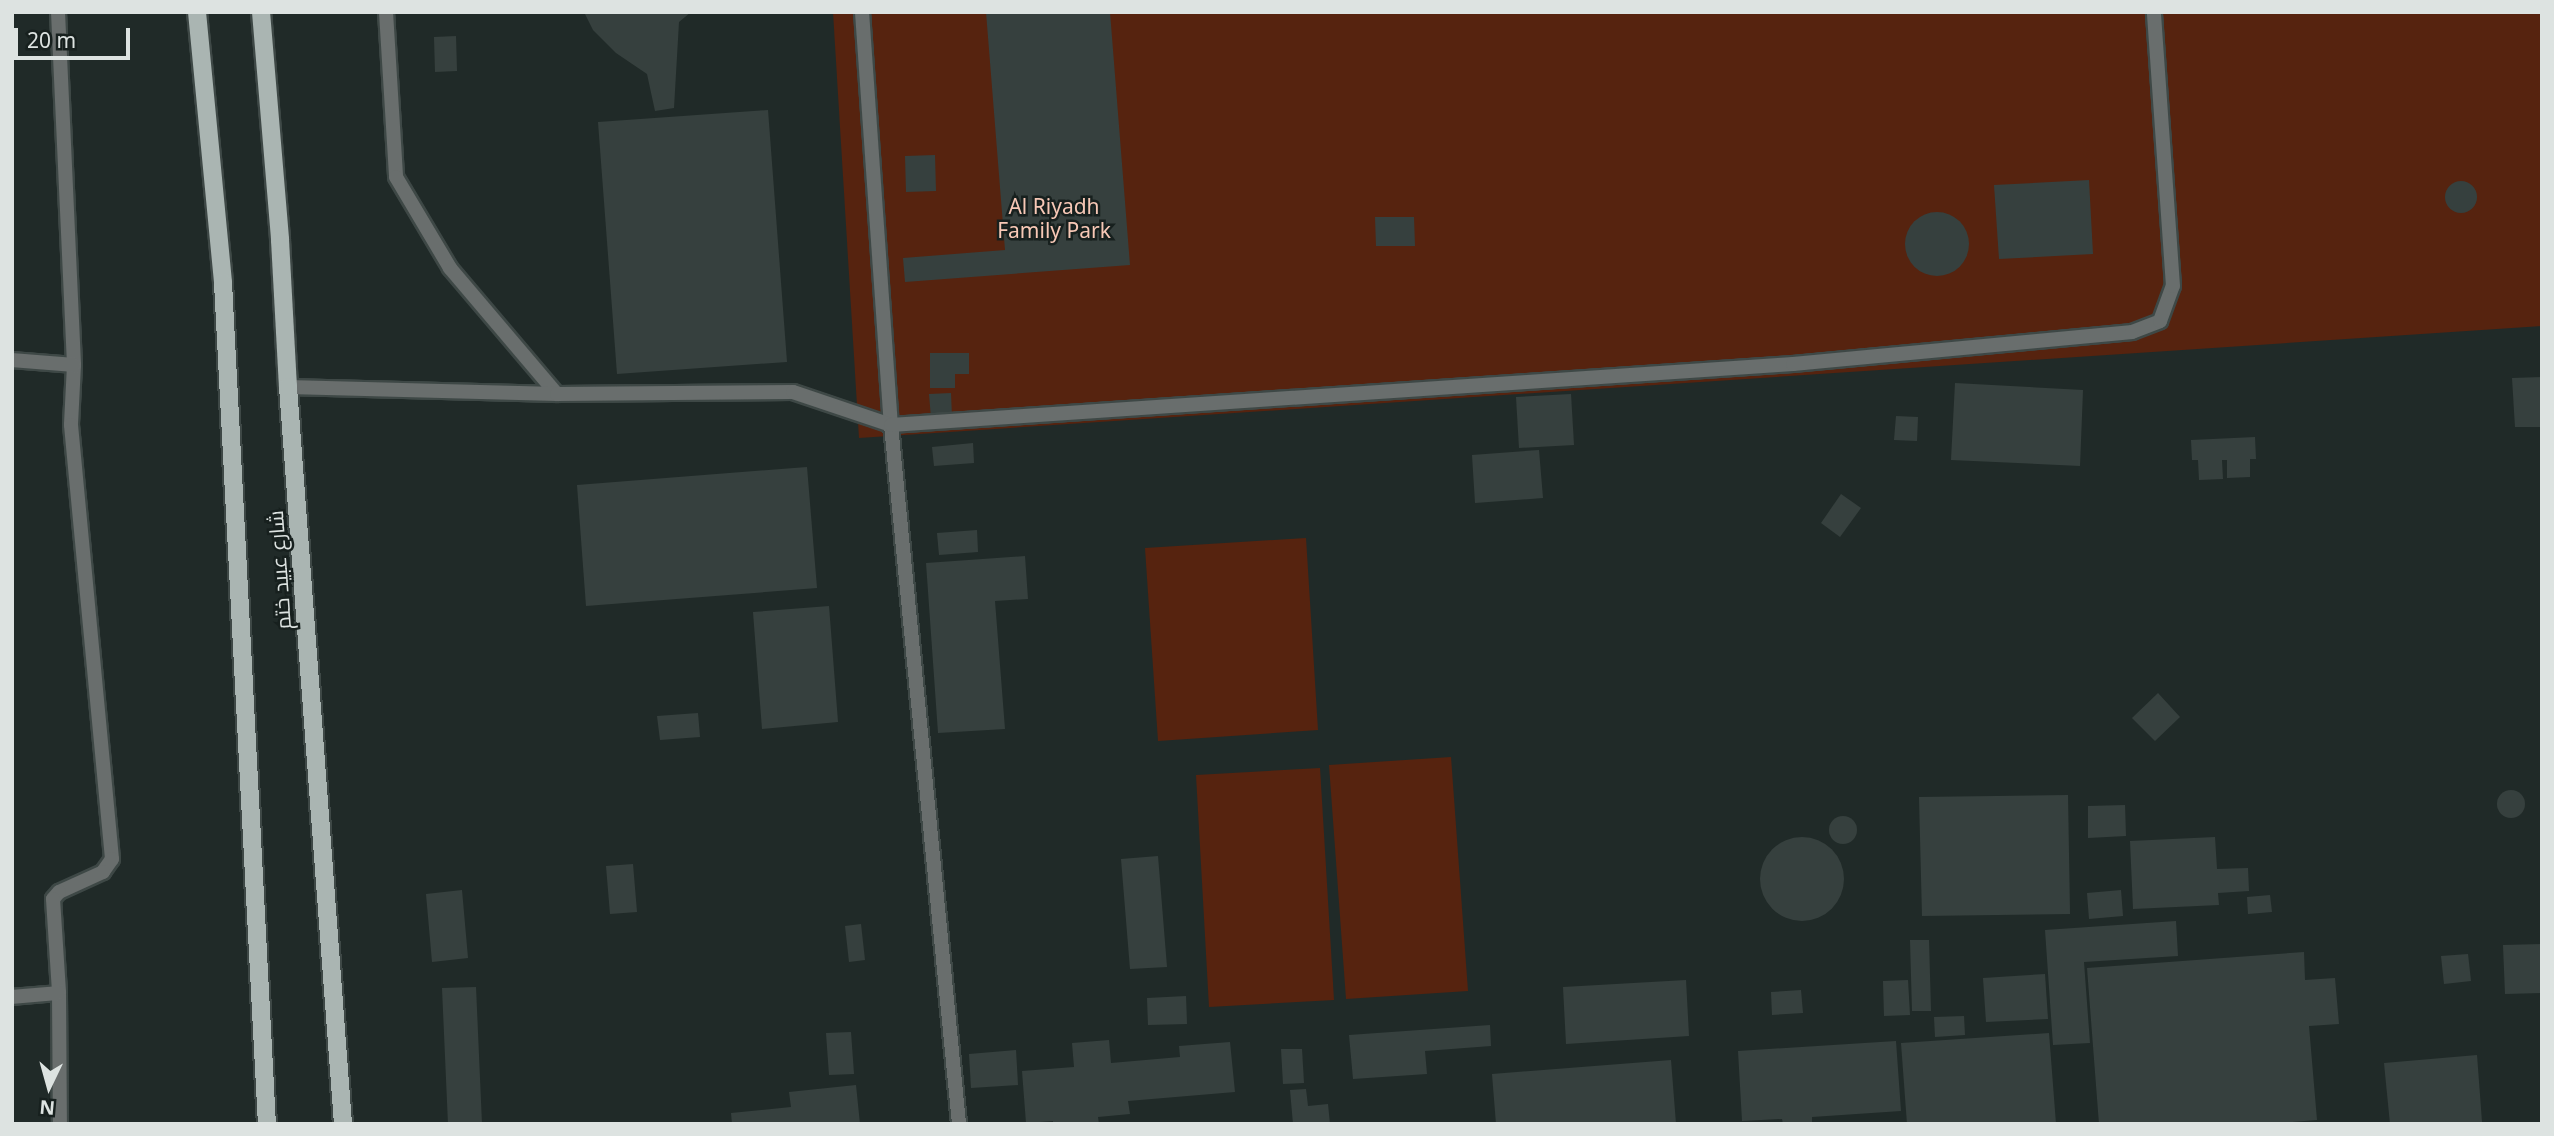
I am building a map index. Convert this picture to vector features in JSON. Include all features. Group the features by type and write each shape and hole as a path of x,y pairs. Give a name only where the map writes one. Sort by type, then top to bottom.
{"main road":[{"name":"شارع عبيد ختم","path":"197,12 223,284 267,1124"},
{"name":"شارع عبيد ختم","path":"261,12 280,240 288,387 343,1124"}],"street":[{"path":"58,12 74,365 71,425 111,859 103,873 59,892 53,899 59,993 60,1124"},
{"path":"386,12 396,177 450,268 557,394"},
{"path":"862,12 891,425 959,1124"},
{"path":"288,387 557,394 793,392 891,425 1793,364 2132,332 2160,321 2173,286 2154,12"},
{"path":"12,360 74,365"},
{"path":"12,997 59,993"}],"green space":[{"name":"Al Riyadh Family Park","path":"833,12 2542,12 2542,326 859,438"},
{"path":"1306,538 1318,730 1158,741 1145,548"},
{"path":"1451,757 1468,991 1346,999 1329,765"},
{"path":"1320,768 1334,1000 1209,1007 1196,775"}],"building":[{"path":"584,12 691,12 679,22 674,108 655,111 647,74 616,53 593,30"},
{"path":"986,12 1110,12 1130,265 905,282 903,258 1005,250"},
{"path":"456,36 457,71 435,72 434,37"},
{"path":"768,110 787,362 617,374 598,122"},
{"path":"935,155 936,191 906,192 905,156"},
{"path":"2089,180 2093,254 1999,259 1994,185"},
{"path":"2461,181 2472,186 2477,197 2472,208 2461,213 2450,208 2445,197 2450,186"},
{"path":"1937,212 1949,214 1960,221 1967,232 1967,256 1960,267 1949,274 1937,276 1925,274 1914,267 1907,256 1905,244 1907,232 1914,221 1925,214"},
{"path":"1375,217 1414,217 1415,246 1376,246"},
{"path":"930,353 969,353 969,374 955,374 955,388 930,388"},
{"path":"2542,377 2542,427 2515,427 2512,378"},
{"path":"1955,383 2083,390 2080,466 1951,460"},
{"path":"951,393 952,417 931,418 929,394"},
{"path":"1571,394 1574,445 1519,448 1516,397"},
{"path":"1896,416 1918,417 1917,441 1894,440"},
{"path":"2255,437 2256,459 2250,459 2250,477 2227,478 2227,460 2222,460 2223,479 2199,480 2198,460 2192,460 2191,440"},
{"path":"973,443 974,463 934,466 932,447"},
{"path":"1539,450 1543,498 1475,503 1472,455"},
{"path":"807,467 817,588 586,606 577,485"},
{"path":"1841,494 1861,508 1840,537 1821,523"},
{"path":"977,530 978,552 939,555 937,533"},
{"path":"1025,556 1028,599 995,601 1005,729 938,733 926,563"},
{"path":"829,606 838,722 762,729 753,612"},
{"path":"2158,693 2180,717 2155,741 2132,718"},
{"path":"698,713 700,737 660,740 657,716"},
{"path":"2511,790 2521,794 2525,804 2521,814 2511,818 2501,814 2497,804 2501,794"},
{"path":"2068,795 2070,914 1922,916 1919,797"},
{"path":"2125,805 2126,836 2088,838 2088,806"},
{"path":"1843,816 1853,820 1857,830 1853,840 1843,844 1833,840 1829,830 1833,820"},
{"path":"1794,837 1810,837 1826,844 1837,855 1844,871 1841,895 1832,909 1810,921 1794,921 1778,914 1767,903 1760,887 1760,871 1767,855 1778,844"},
{"path":"2215,837 2217,869 2248,868 2249,891 2218,893 2219,905 2133,909 2130,841"},
{"path":"1158,856 1167,967 1130,969 1121,859"},
{"path":"633,864 637,912 610,914 606,866"},
{"path":"462,890 468,958 432,962 426,894"},
{"path":"2121,890 2123,916 2089,919 2087,893"},
{"path":"2270,895 2272,912 2248,914 2247,897"},
{"path":"2176,921 2178,956 2084,962 2090,1043 2053,1045 2045,930"},
{"path":"861,924 865,960 849,962 845,926"},
{"path":"1910,940 1929,940 1931,1011 1912,1011"},
{"path":"2542,944 2542,993 2505,994 2503,945"},
{"path":"2304,952 2305,980 2335,978 2339,1024 2309,1026 2317,1120 2268,1124 2099,1124 2087,968"},
{"path":"2468,954 2471,981 2444,984 2441,956"},
{"path":"2045,974 2048,1019 1986,1022 1983,978"},
{"path":"1686,980 1689,1036 1566,1044 1563,987"},
{"path":"1908,980 1910,1015 1884,1016 1883,981"},
{"path":"476,987 482,1124 448,1124 442,988"},
{"path":"1801,990 1803,1013 1772,1015 1771,992"},
{"path":"1186,996 1187,1024 1148,1025 1147,998"},
{"path":"1964,1016 1965,1035 1935,1037 1934,1017"},
{"path":"1490,1025 1491,1046 1425,1051 1427,1074 1353,1079 1349,1035"},
{"path":"851,1032 854,1074 829,1075 826,1033"},
{"path":"2049,1033 2056,1124 1907,1124 1901,1043"},
{"path":"1109,1040 1111,1063 1180,1057 1179,1046 1230,1042 1235,1092 1128,1101 1130,1114 1098,1117 1099,1124 1053,1124 1053,1121 1026,1123 1022,1071 1074,1067 1072,1043"},
{"path":"1896,1041 1901,1111 1812,1117 1812,1124 1783,1124 1782,1119 1742,1121 1738,1051"},
{"path":"1281,1049 1302,1049 1304,1083 1283,1084"},
{"path":"1016,1050 1018,1085 971,1088 969,1054"},
{"path":"2477,1055 2482,1122 2390,1124 2384,1063"},
{"path":"1671,1060 1676,1124 1496,1124 1492,1074"},
{"path":"856,1085 860,1124 732,1124 731,1113 791,1107 789,1092"},
{"path":"1306,1089 1308,1106 1328,1104 1330,1124 1293,1124 1290,1090"}]}
